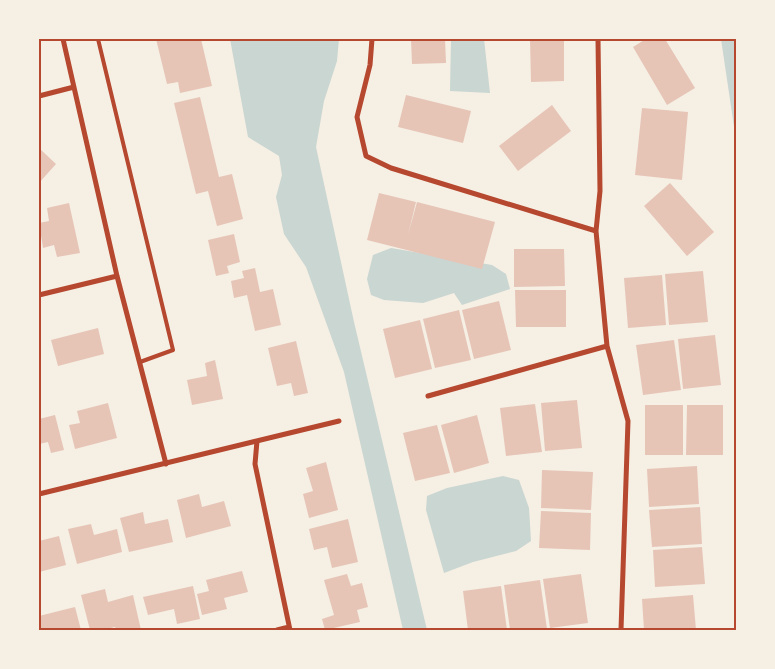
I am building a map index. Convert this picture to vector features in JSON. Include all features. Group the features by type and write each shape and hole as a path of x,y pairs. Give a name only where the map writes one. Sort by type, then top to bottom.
{"street":[{"path":"63,39 117,276 166,464"},
{"path":"372,39 370,65 358,117 366,156 391,168 596,231"},
{"path":"598,39 600,191 596,231 607,346 628,421 621,630"},
{"path":"39,96 74,88"},
{"path":"39,295 117,276"},
{"path":"428,396 607,346"},
{"path":"39,494 339,421"},
{"path":"257,441 255,464 290,629 277,630"}],"lane":[{"path":"98,39 173,350 140,362"}],"shaded area":[{"path":"230,39 339,39 337,61 324,101 316,147 354,322 427,630 403,630 344,372 306,267 284,234 276,197 282,175 279,156 248,137"},
{"path":"451,39 484,39 490,93 450,91"},
{"path":"721,39 736,39 736,140"},
{"path":"391,248 492,265 506,274 510,289 462,305 454,293 423,303 384,300 371,295 367,279 373,255"},
{"path":"503,476 519,480 529,508 531,541 516,551 473,562 444,573 426,510 427,496 447,488"}],"building":[{"path":"156,39 201,39 212,86 180,93 178,82 167,84"},
{"path":"411,39 445,39 446,63 412,64"},
{"path":"530,39 564,39 564,81 531,82"},
{"path":"646,39 665,39 695,88 667,105 633,47"},
{"path":"406,95 471,111 463,143 398,127"},
{"path":"200,97 219,177 232,174 243,219 217,226 208,191 196,194 174,103"},
{"path":"552,105 571,131 518,171 499,146"},
{"path":"642,108 688,112 682,180 635,175"},
{"path":"39,148 56,164 39,183"},
{"path":"670,183 714,232 687,256 644,206"},
{"path":"379,193 416,202 408,235 417,202 495,222 482,269 367,240"},
{"path":"69,203 80,253 57,257 54,245 43,248 39,223 49,221 47,208"},
{"path":"234,234 240,262 227,266 229,273 216,276 208,240"},
{"path":"514,249 564,249 565,286 514,287"},
{"path":"255,268 260,292 273,289 281,325 255,331 247,295 234,298 231,281 244,278 242,271"},
{"path":"703,271 708,322 669,325 665,274"},
{"path":"662,275 666,325 628,328 624,278"},
{"path":"515,290 566,290 566,327 516,327"},
{"path":"499,301 511,350 474,359 462,310"},
{"path":"459,310 471,360 435,368 423,319"},
{"path":"420,320 432,369 395,378 383,329"},
{"path":"98,328 104,354 58,366 51,340"},
{"path":"715,335 721,385 683,389 678,339"},
{"path":"674,340 681,390 643,395 636,345"},
{"path":"296,341 308,393 294,396 291,383 277,386 268,348"},
{"path":"215,360 223,399 192,405 187,380 207,376 205,363"},
{"path":"577,400 582,448 545,451 541,403"},
{"path":"108,403 117,438 75,449 69,425 80,423 77,411"},
{"path":"535,404 542,452 506,456 500,408"},
{"path":"645,405 683,405 683,455 645,455"},
{"path":"687,405 723,405 723,455 686,455"},
{"path":"55,415 64,450 51,453 48,442 39,444 39,419"},
{"path":"477,415 489,463 454,473 441,425"},
{"path":"437,425 450,473 415,481 403,433"},
{"path":"326,462 338,510 309,518 303,494 313,491 306,468"},
{"path":"697,466 699,504 649,507 647,469"},
{"path":"542,470 593,472 591,510 541,508"},
{"path":"199,494 202,507 224,501 231,526 186,538 177,500"},
{"path":"700,507 702,544 652,547 649,510"},
{"path":"541,511 591,513 590,550 539,548"},
{"path":"143,512 145,524 168,519 173,542 129,552 120,518"},
{"path":"348,519 358,562 332,568 327,547 314,550 309,529"},
{"path":"91,524 94,535 117,529 122,552 77,564 68,529"},
{"path":"59,536 66,565 39,572 39,541"},
{"path":"702,547 705,584 655,587 653,550"},
{"path":"242,571 248,592 224,598 227,609 202,615 197,594 209,591 206,580"},
{"path":"347,574 351,586 362,583 368,607 357,610 360,622 325,630 322,619 334,615 324,580"},
{"path":"581,574 588,623 550,628 543,579"},
{"path":"540,580 547,629 510,630 504,585"},
{"path":"193,586 200,619 177,624 174,609 148,615 143,597"},
{"path":"501,586 507,630 468,630 463,591"},
{"path":"105,589 108,602 133,595 141,630 116,630 115,627 90,630 81,595"},
{"path":"693,595 696,630 644,630 642,599"},
{"path":"75,607 81,630 39,630 39,616"}]}
